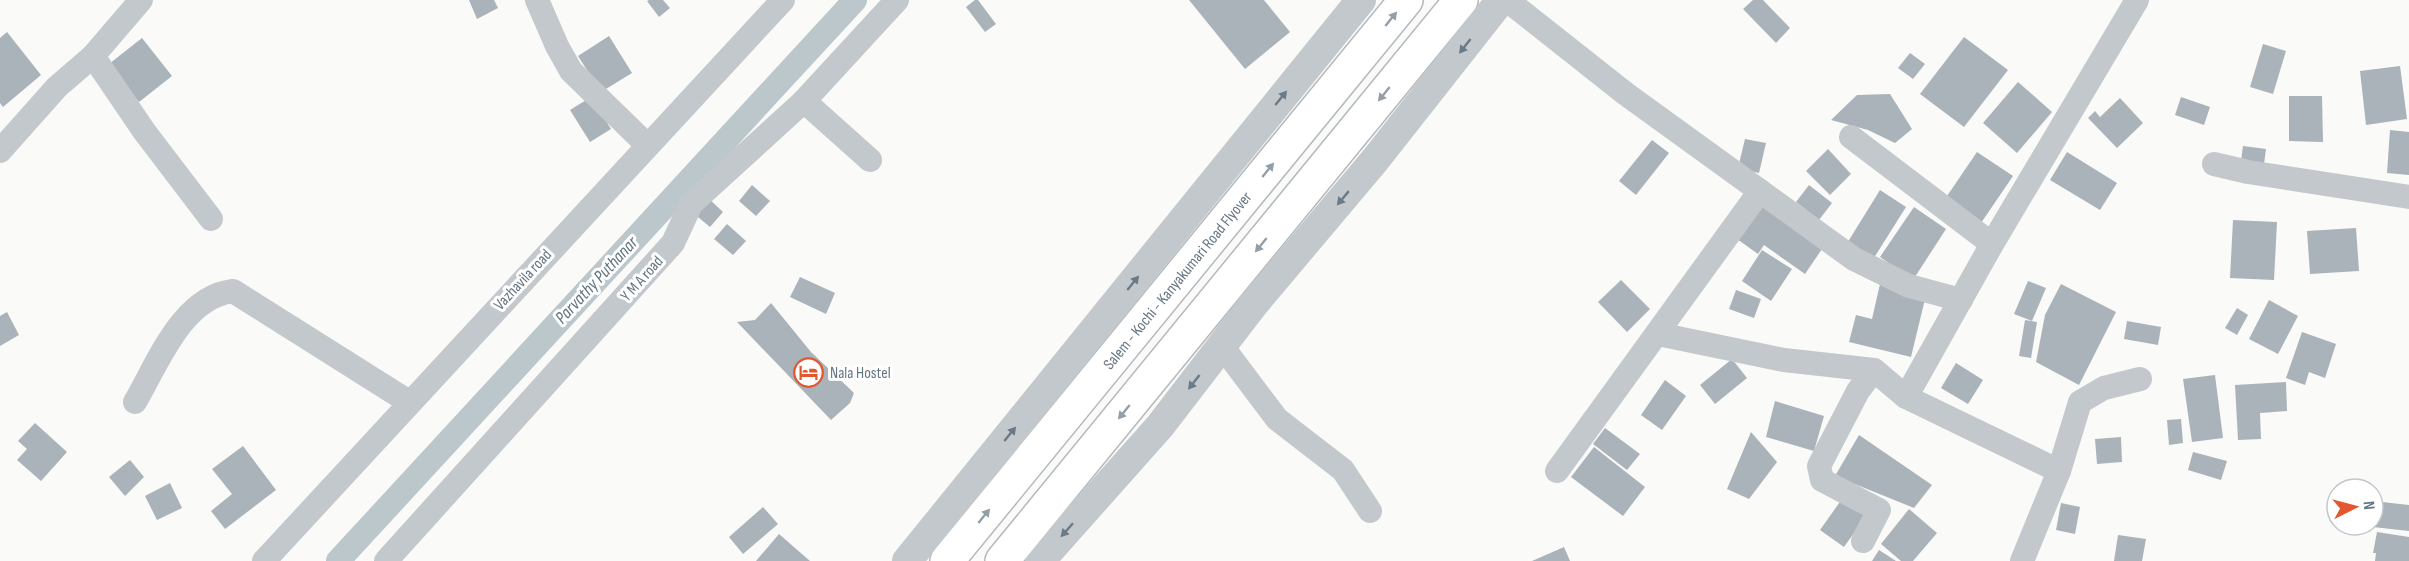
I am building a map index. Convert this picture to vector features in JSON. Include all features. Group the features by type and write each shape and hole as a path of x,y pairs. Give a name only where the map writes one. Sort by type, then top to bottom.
{"highway":[{"name":"Salem - Kochi - Kanyakumari Road Flyover","path":"947,561 1406,0"},
{"path":"1002,561 1461,0"}],"street":[{"path":"0,151 57,87 93,56 141,0"},
{"path":"537,0 557,46 571,71 647,145"},
{"name":"Vazhavila road","path":"264,561 783,0"},
{"name":"Y M A road","path":"386,561 673,243 691,204 804,101 897,0"},
{"path":"907,561 1361,0"},
{"path":"1040,561 1160,426 1501,0"},
{"path":"1507,0 1626,94 1854,259 1910,286 1961,300"},
{"path":"1906,397 1992,244 2137,0"},
{"path":"93,56 144,131 211,219"},
{"path":"804,101 870,160"},
{"path":"1851,137 1992,244"},
{"path":"2214,164 2248,172 2409,197"},
{"path":"1557,471 1760,191"},
{"path":"135,402 183,321 204,301 220,293 233,291 409,402"},
{"path":"1658,334 1784,360 1874,370 1906,397 2059,471"},
{"path":"1222,346 1277,419 1343,470 1370,511"},
{"path":"1863,542 1879,510 1822,480 1819,466 1858,391 1874,370"},
{"path":"2022,561 2059,471 2080,402 2104,388 2140,379"}],"building":[{"path":"469,0 494,0 498,8 477,19"},
{"path":"663,0 670,8 659,17 647,1"},
{"path":"978,0 996,24 985,32 966,7"},
{"path":"1189,0 1264,0 1290,32 1245,69"},
{"path":"1753,0 1763,0 1790,28 1776,43 1743,9"},
{"path":"7,32 41,75 3,107 0,103 0,38"},
{"path":"609,36 632,73 601,92 578,56"},
{"path":"1964,37 2008,70 1964,127 1920,94"},
{"path":"142,38 172,76 139,102 109,64"},
{"path":"2263,44 2286,51 2273,94 2250,87"},
{"path":"1910,53 1925,64 1913,79 1898,68"},
{"path":"2400,66 2407,119 2366,125 2360,71"},
{"path":"2018,82 2052,112 2017,153 1983,123"},
{"path":"1890,94 1912,129 1895,143 1868,130 1831,120 1857,95"},
{"path":"2289,96 2322,96 2323,142 2289,141"},
{"path":"591,97 611,129 590,142 570,110"},
{"path":"2181,97 2210,107 2204,125 2175,115"},
{"path":"2120,98 2143,123 2117,148 2088,118 2095,111 2100,117"},
{"path":"2390,130 2409,132 2409,175 2387,173"},
{"path":"1745,139 1766,143 1759,173 1738,168"},
{"path":"1652,140 1669,153 1636,195 1619,181"},
{"path":"2243,146 2266,149 2264,164 2241,161"},
{"path":"1828,149 1851,174 1830,195 1806,171"},
{"path":"1977,152 2013,176 1981,223 1945,199"},
{"path":"2067,152 2117,183 2100,210 2050,180"},
{"path":"752,185 770,201 756,216 739,201"},
{"path":"1809,185 1832,203 1819,220 1796,202"},
{"path":"1880,190 1906,207 1872,261 1846,245"},
{"path":"706,196 723,212 710,227 692,212"},
{"path":"1763,202 1824,246 1805,274 1764,245 1758,254 1737,239"},
{"path":"1914,207 1946,229 1913,280 1880,257"},
{"path":"2233,220 2277,222 2274,280 2230,278"},
{"path":"727,224 746,241 733,255 714,239"},
{"path":"2356,228 2359,271 2310,274 2307,231"},
{"path":"1762,250 1792,269 1771,301 1742,281"},
{"path":"800,277 835,293 826,314 790,297"},
{"path":"1621,280 1650,309 1627,332 1598,302"},
{"path":"2028,281 2046,288 2032,321 2014,314"},
{"path":"1880,284 1926,295 1911,357 1849,342 1856,315 1872,319"},
{"path":"2061,284 2116,312 2079,385 2036,362 2045,315"},
{"path":"1736,290 1761,299 1754,318 1729,309"},
{"path":"2269,300 2298,316 2278,354 2249,339"},
{"name":"Nala Hostel","path":"771,303 811,352 854,393 850,403 831,420 737,322 755,320"},
{"path":"2237,308 2248,315 2237,335 2225,328"},
{"path":"7,312 19,335 0,346 0,316"},
{"path":"2025,320 2037,322 2031,358 2019,356"},
{"path":"2127,321 2161,327 2158,345 2124,339"},
{"path":"2302,332 2336,344 2325,378 2309,372 2305,385 2286,378"},
{"path":"1732,359 1747,378 1715,404 1700,385"},
{"path":"1956,363 1983,380 1968,404 1941,388"},
{"path":"2215,375 2223,438 2192,442 2183,379"},
{"path":"1665,380 1686,396 1662,430 1641,415"},
{"path":"2286,382 2287,411 2260,413 2261,439 2238,440 2235,385"},
{"path":"1775,401 1824,416 1814,451 1766,437"},
{"path":"2181,419 2183,443 2169,445 2167,420"},
{"path":"35,423 67,452 41,481 17,460 27,449 18,441"},
{"path":"1605,428 1640,454 1627,470 1593,444"},
{"path":"1751,432 1777,462 1749,499 1727,489"},
{"path":"1859,435 1932,485 1914,508 1835,476"},
{"path":"2121,437 2122,462 2097,464 2095,439"},
{"path":"243,446 276,490 225,529 211,511 232,494 212,469"},
{"path":"1594,447 1645,487 1623,516 1571,477"},
{"path":"2193,452 2227,461 2221,480 2188,470"},
{"path":"130,460 144,477 125,496 109,477"},
{"path":"170,483 182,508 157,520 145,496"},
{"path":"1842,499 1866,516 1844,547 1820,530"},
{"path":"2385,502 2409,505 2409,531 2385,528"},
{"path":"2061,503 2080,507 2075,534 2056,530"},
{"path":"763,507 778,524 743,554 729,537"},
{"path":"1909,509 1937,533 1913,561 1901,561 1881,544"},
{"path":"2385,533 2409,537 2409,561 2375,561 2376,553 2373,553 2376,537 2385,537"},
{"path":"779,534 810,561 756,561"},
{"path":"2118,535 2146,539 2142,561 2114,561"},
{"path":"1564,547 1570,561 1532,561"},
{"path":"1879,550 1896,561 1872,561"}],"waterway":[{"name":"Parvathy Puthanar","path":"338,561 855,0"}],"place":[{"name":"Nala Hostel","path":"809,372"}]}
